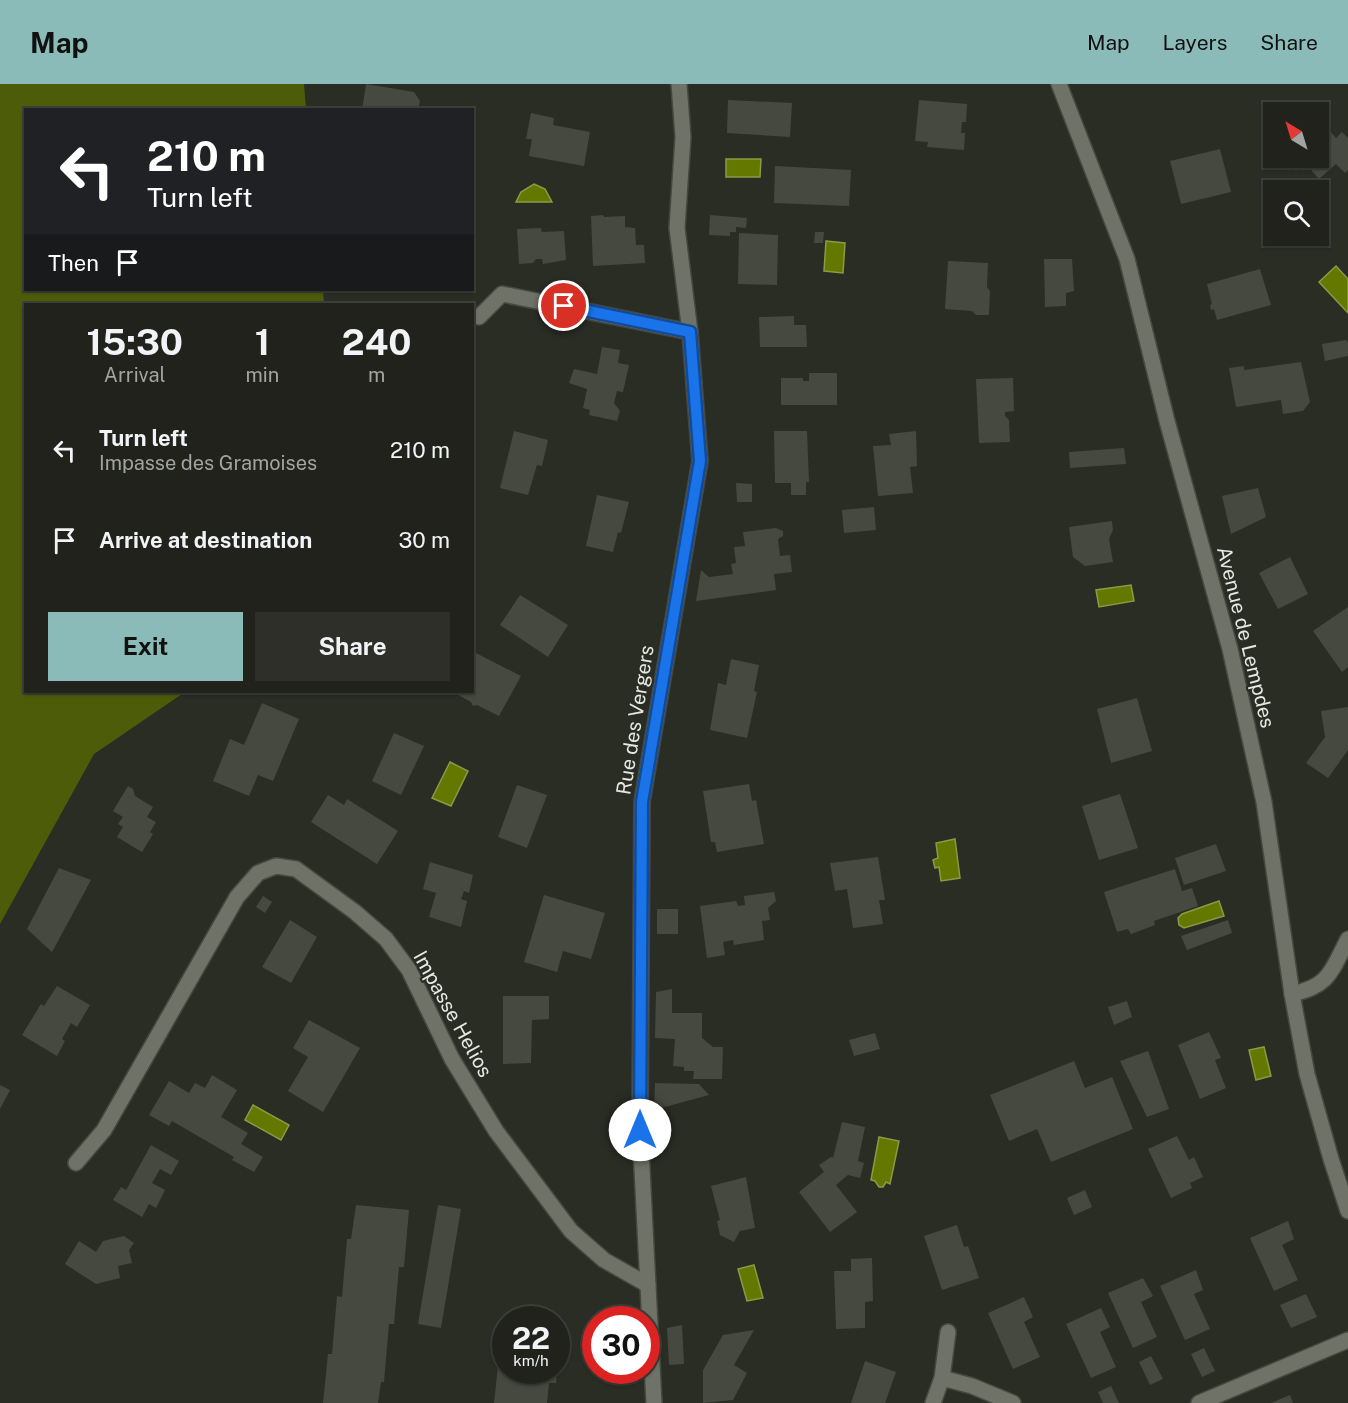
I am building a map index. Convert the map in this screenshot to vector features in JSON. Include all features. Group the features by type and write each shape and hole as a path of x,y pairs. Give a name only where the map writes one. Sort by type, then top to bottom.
{"street":[{"name":"Rue des Vergers","path":"654,1403 640,1130 642,802 700,461 690,332 677,228 683,138 679,84"},
{"name":"Avenue de Lempdes","path":"1059,84 1127,259 1167,421 1230,650 1264,802 1292,994 1307,1074 1348,1211"},
{"path":"480,317 502,294 690,332"},
{"name":"Impasse Helios","path":"76,1163 104,1130 237,897 258,873 276,866 296,869 355,912 386,939 409,970 452,1059 496,1131 571,1231 604,1260 648,1285"},
{"path":"1292,994 1314,989 1330,973 1348,939"},
{"path":"933,1403 942,1378 948,1332"},
{"path":"1199,1403 1348,1340"},
{"path":"942,1378 972,1386 1013,1403"}],"shaded area":[{"path":"0,84 304,84 306,108 24,108 24,291 323,291 324,303 24,303 24,693 184,693 94,754 0,924"},
{"path":"726,159 761,159 760,177 726,177"},
{"path":"534,184 545,189 552,202 516,202 521,192"},
{"path":"826,241 845,243 843,273 824,271"},
{"path":"1336,266 1348,279 1348,313 1319,282"},
{"path":"1131,585 1134,601 1099,607 1096,590"},
{"path":"450,762 468,771 451,806 432,798"},
{"path":"955,839 960,878 941,881 939,867 935,868 933,860 938,858 936,843"},
{"path":"1219,901 1224,916 1184,928 1179,925 1178,918 1182,914"},
{"path":"1264,1047 1271,1076 1256,1080 1249,1050"},
{"path":"253,1105 289,1125 281,1140 245,1120"},
{"path":"879,1137 899,1141 890,1184 886,1182 883,1187 879,1187 875,1181 871,1180"},
{"path":"754,1265 763,1298 747,1301 738,1269"}],"building":[{"path":"366,84 414,92 420,101 418,108 362,108"},
{"path":"728,100 792,103 790,137 727,133"},
{"path":"919,100 967,104 966,122 962,122 961,133 965,133 964,150 927,147 928,142 915,141"},
{"path":"531,113 554,118 553,125 590,132 584,166 529,156 532,139 526,139"},
{"path":"1329,130 1336,138 1342,132 1348,138 1348,170 1345,173 1336,164 1319,179 1309,168 1329,168"},
{"path":"1220,149 1231,192 1181,204 1170,161"},
{"path":"775,166 851,170 849,206 774,203"},
{"path":"603,215 604,217 625,216 625,227 635,228 636,245 644,245 645,263 593,266 591,216"},
{"path":"710,215 747,218 746,228 736,227 736,232 730,232 730,236 709,235"},
{"path":"541,228 542,232 564,231 566,260 543,264 542,259 536,259 533,263 519,264 517,229"},
{"path":"815,232 824,232 823,243 814,243"},
{"path":"739,233 778,235 777,285 738,284"},
{"path":"1044,259 1072,259 1074,291 1066,293 1066,306 1045,307"},
{"path":"948,261 988,263 989,315 945,309"},
{"path":"1260,269 1271,305 1217,320 1214,309 1211,310 1210,305 1212,304 1207,284"},
{"path":"794,316 794,325 806,325 807,347 760,347 759,317"},
{"path":"1346,340 1348,356 1325,361 1322,344"},
{"path":"602,347 620,350 618,363 629,365 623,392 617,391 614,403 620,411 617,421 589,415 590,410 583,408 587,389 569,383 574,369 597,374"},
{"path":"1301,362 1310,402 1303,411 1283,414 1281,400 1236,407 1229,368 1244,366 1244,370"},
{"path":"809,373 837,373 837,405 781,405 781,378 803,378 803,381 809,381"},
{"path":"1013,378 1014,411 1005,412 1009,420 1010,442 979,443 976,379"},
{"path":"514,431 548,440 542,466 537,465 528,495 500,488"},
{"path":"774,431 807,431 809,482 806,482 806,495 791,495 791,483 775,483"},
{"path":"916,431 917,466 910,467 913,493 878,496 873,446 891,445 889,434"},
{"path":"1124,448 1126,464 1070,468 1069,452"},
{"path":"736,483 752,484 752,502 737,502"},
{"path":"1258,488 1266,517 1231,534 1222,496"},
{"path":"597,495 629,502 621,533 618,532 613,552 586,546"},
{"path":"874,507 876,530 844,533 842,510"},
{"path":"1112,521 1113,530 1109,539 1113,562 1085,566 1073,557 1069,527"},
{"path":"776,528 783,531 783,536 778,539 780,556 790,555 792,572 774,574 776,590 696,601 701,570 709,577 733,574 731,564 736,563 734,547 745,546 743,532"},
{"path":"1290,557 1308,594 1278,609 1259,573"},
{"path":"520,595 568,625 548,657 500,625"},
{"path":"1348,607 1348,667 1342,672 1313,631"},
{"path":"474,652 521,676 499,716 477,705 473,706 471,702 455,693 474,693"},
{"path":"731,659 759,665 754,691 757,692 747,738 710,730 718,683 726,685"},
{"path":"1137,698 1152,751 1111,763 1097,709"},
{"path":"262,703 299,719 273,781 258,775 249,796 213,781 230,739 244,745"},
{"path":"1348,707 1348,750 1328,778 1306,763 1325,737 1321,711"},
{"path":"394,733 424,746 401,795 372,781"},
{"path":"749,784 752,801 756,800 764,844 717,852 715,842 711,842 703,791"},
{"path":"517,785 547,795 527,848 498,837"},
{"path":"128,786 133,789 135,796 153,807 147,817 156,822 150,832 153,834 142,852 117,837 123,827 118,824 123,817 113,811"},
{"path":"1120,794 1138,848 1099,860 1082,806"},
{"path":"328,795 344,805 347,799 398,831 377,864 311,822"},
{"path":"1216,844 1226,871 1184,885 1175,858"},
{"path":"878,857 885,900 879,900 883,924 853,928 847,889 835,891 830,863"},
{"path":"430,862 473,875 469,893 464,891 461,899 467,901 461,927 429,917 436,893 423,889"},
{"path":"59,868 91,880 52,952 27,929"},
{"path":"1175,869 1182,891 1192,888 1198,906 1154,921 1155,925 1131,934 1128,929 1117,932 1104,892"},
{"path":"774,892 776,901 768,908 770,920 762,921 764,940 734,945 733,940 723,942 725,955 707,958 700,906 736,901 738,906 745,905 744,896"},
{"path":"544,895 605,913 591,959 563,951 557,972 524,962"},
{"path":"263,896 272,902 265,913 256,907"},
{"path":"657,909 678,909 678,934 657,934"},
{"path":"290,920 317,937 291,983 262,967"},
{"path":"1228,920 1232,933 1187,950 1181,936"},
{"path":"57,986 90,1005 77,1027 71,1023 62,1039 65,1041 57,1056 22,1035 41,1004 44,1006"},
{"path":"672,989 672,1013 702,1013 702,1038 713,1047 723,1047 722,1079 693,1079 694,1071 684,1071 684,1067 673,1066 675,1039 655,1038 656,992"},
{"path":"503,996 549,996 549,1019 532,1020 531,1063 503,1064"},
{"path":"1127,1001 1132,1017 1114,1025 1108,1007"},
{"path":"309,1020 360,1048 323,1112 288,1091 308,1057 293,1048"},
{"path":"1209,1032 1221,1058 1215,1060 1226,1088 1200,1099 1178,1045"},
{"path":"875,1033 880,1049 854,1056 849,1040"},
{"path":"1148,1051 1169,1109 1147,1117 1120,1061"},
{"path":"1074,1061 1085,1088 1112,1077 1133,1129 1051,1162 1037,1129 1009,1141 990,1095"},
{"path":"212,1075 237,1090 221,1117 248,1133 241,1144 263,1157 254,1172 232,1160 234,1157 172,1121 169,1126 149,1115 169,1081 189,1093 195,1083 205,1088"},
{"path":"655,1083 699,1084 709,1095 654,1110"},
{"path":"0,1085 10,1090 0,1109"},
{"path":"842,1122 865,1127 858,1161 864,1163 860,1178 848,1175 836,1185 857,1212 830,1232 799,1192 824,1172 819,1165 833,1158"},
{"path":"1177,1136 1189,1160 1194,1157 1203,1177 1190,1183 1192,1188 1171,1198 1148,1149"},
{"path":"151,1145 179,1161 171,1175 160,1169 152,1183 165,1190 156,1208 149,1204 142,1217 113,1200 121,1187 126,1190"},
{"path":"746,1177 755,1228 740,1231 734,1242 720,1235 717,1221 720,1220 711,1186"},
{"path":"1085,1190 1092,1207 1074,1215 1067,1198"},
{"path":"356,1205 409,1210 404,1267 399,1267 394,1324 389,1324 384,1382 381,1382 378,1403 323,1403 328,1354 332,1354 337,1296 342,1297 347,1239 351,1239"},
{"path":"438,1205 461,1209 441,1328 418,1324"},
{"path":"1288,1221 1294,1239 1282,1245 1298,1280 1274,1291 1250,1238"},
{"path":"957,1225 964,1247 968,1246 979,1278 942,1290 924,1236"},
{"path":"124,1236 134,1243 129,1250 132,1263 118,1266 120,1278 96,1284 65,1264 79,1241 96,1252 103,1241"},
{"path":"872,1258 873,1301 865,1302 865,1328 836,1329 834,1271 851,1271 851,1259"},
{"path":"1196,1270 1203,1290 1194,1294 1210,1329 1185,1340 1160,1286"},
{"path":"1143,1278 1153,1296 1141,1302 1157,1337 1133,1348 1108,1293"},
{"path":"1306,1294 1317,1317 1291,1328 1280,1305"},
{"path":"1024,1297 1033,1317 1024,1322 1040,1357 1013,1369 988,1313"},
{"path":"1101,1308 1110,1327 1100,1332 1116,1367 1091,1378 1066,1324"},
{"path":"682,1325 684,1364 669,1365 667,1328"},
{"path":"754,1330 734,1365 747,1373 733,1400 703,1403 703,1370 723,1335"},
{"path":"1204,1348 1215,1371 1202,1377 1191,1354"},
{"path":"1151,1356 1163,1379 1150,1385 1139,1362"},
{"path":"865,1361 896,1372 885,1403 851,1403"},
{"path":"496,1384 549,1384 547,1403 494,1403"},
{"path":"1111,1386 1119,1403 1103,1403 1098,1392"},
{"path":"1290,1395 1293,1403 1271,1403"}],"route":[{"path":"564,306 690,332 700,461 642,802 640,1130"}]}
